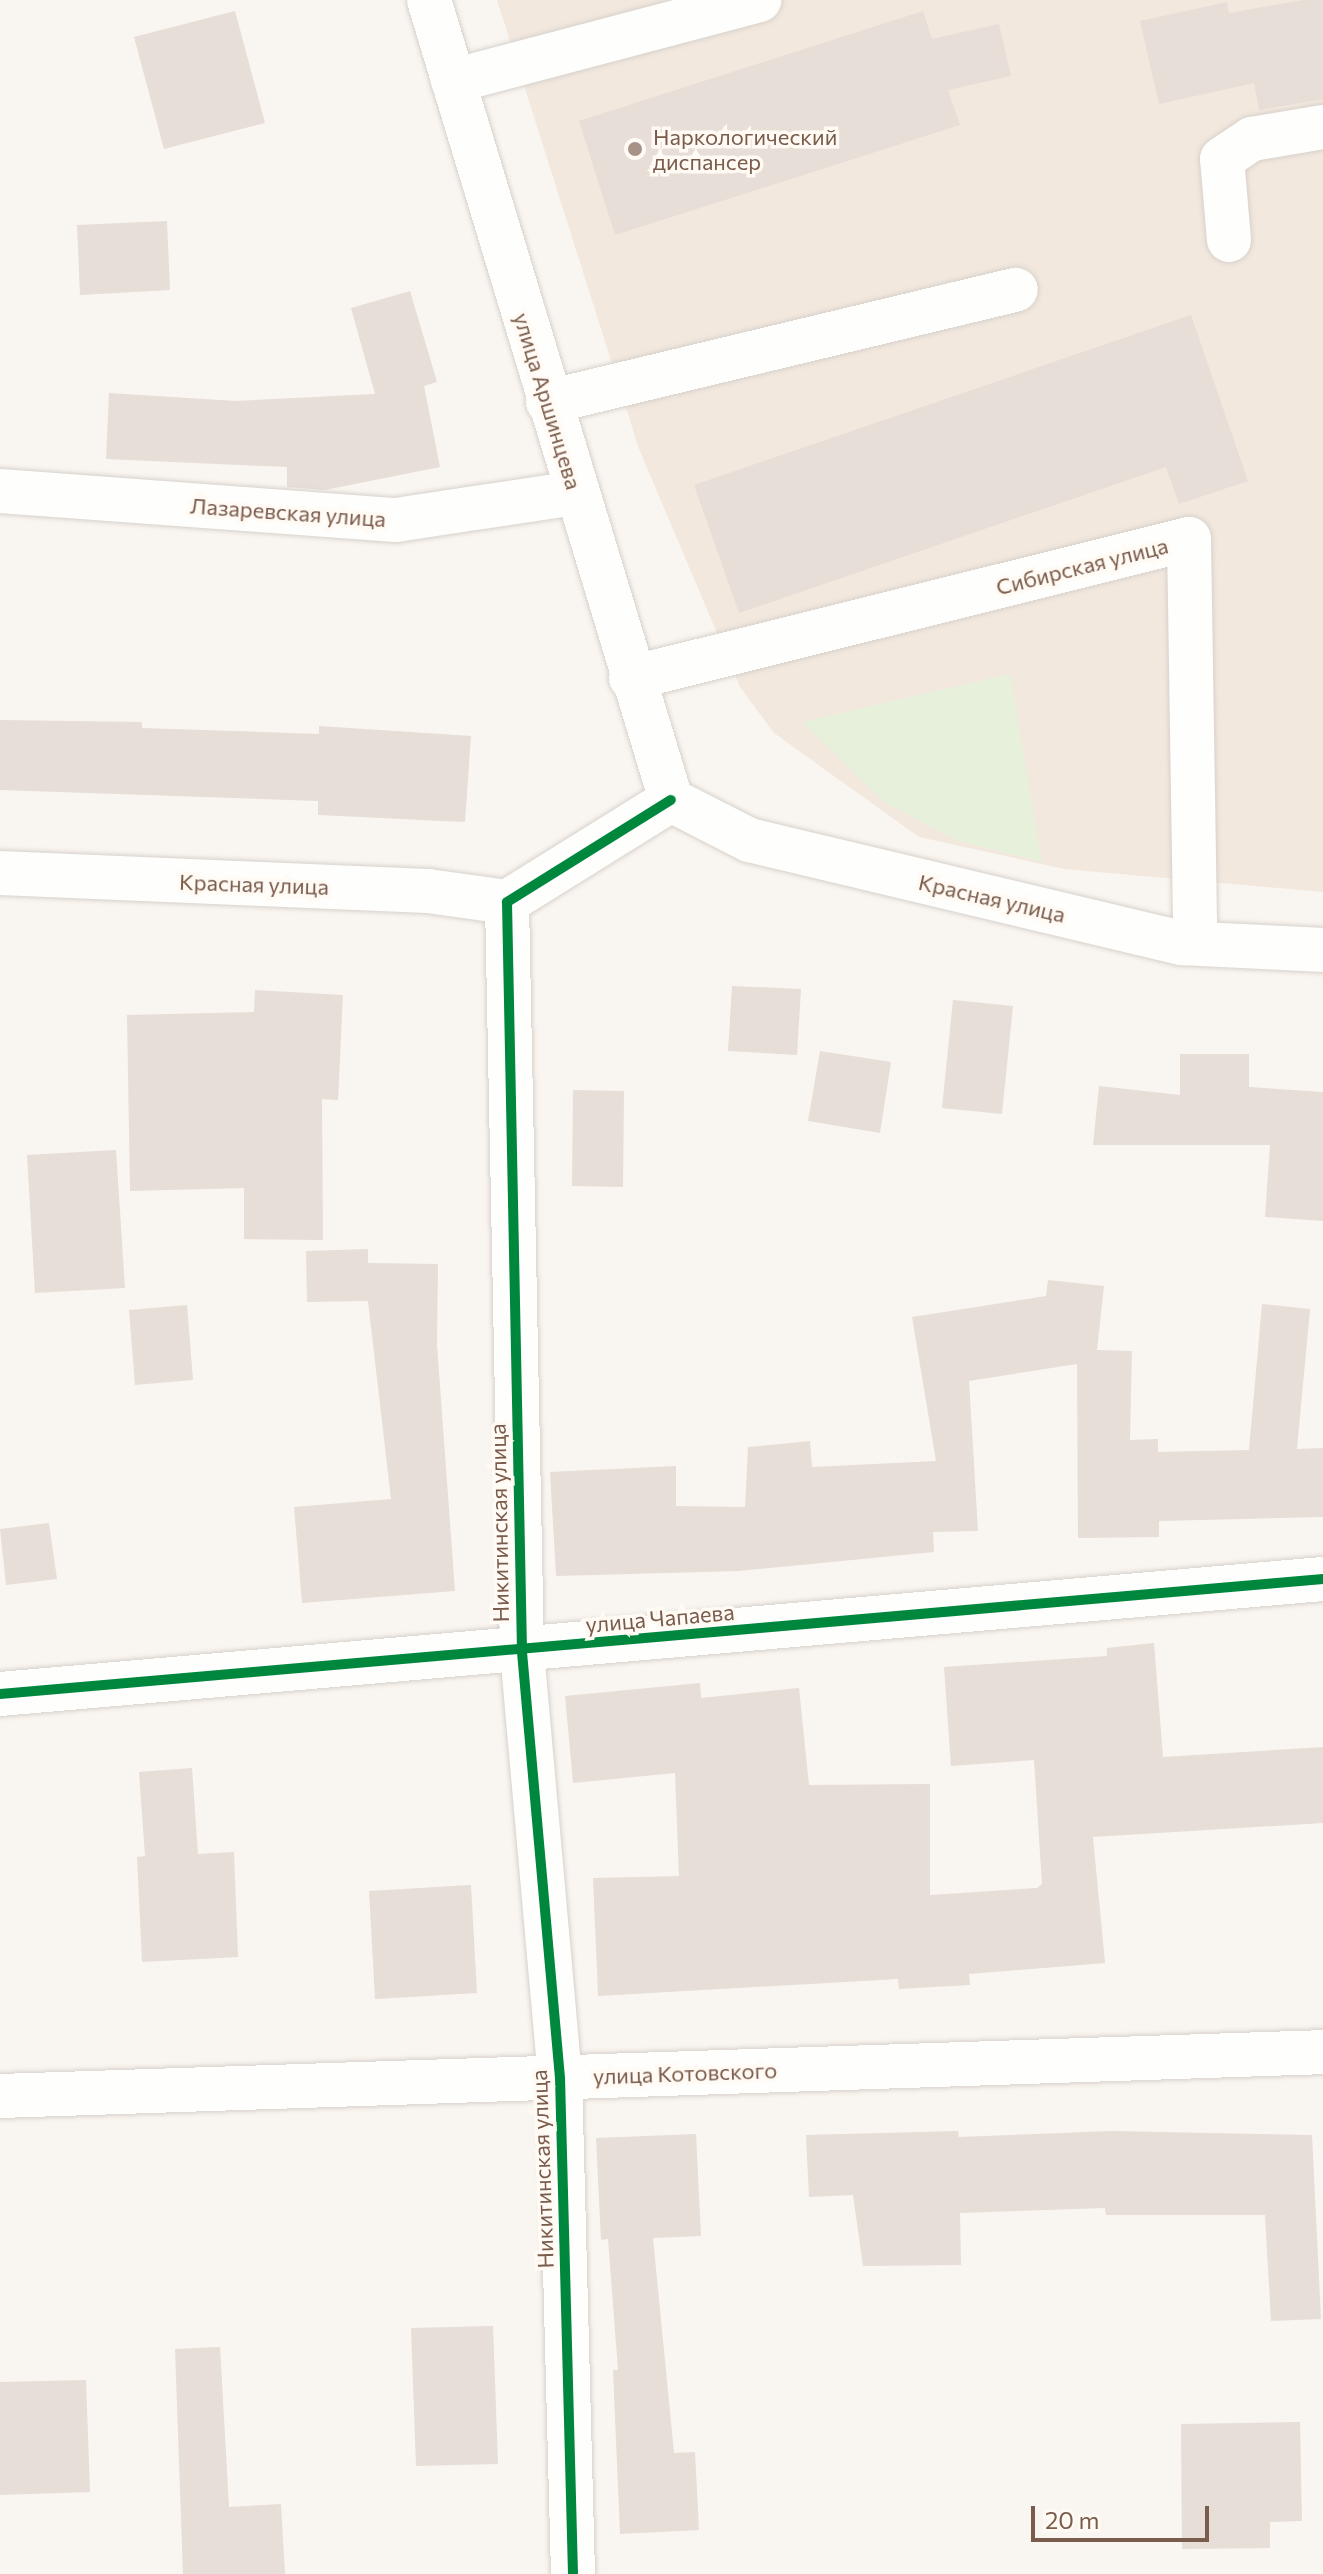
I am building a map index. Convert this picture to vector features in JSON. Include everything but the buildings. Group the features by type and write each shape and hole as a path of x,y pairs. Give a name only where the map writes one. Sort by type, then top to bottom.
{"street":[{"name":"улица Аршинцева","path":"429,0 575,493 671,800"},
{"path":"453,81 759,0"},
{"path":"1229,240 1222,159 1252,139 1323,127"},
{"path":"548,402 1016,290"},
{"name":"Лазаревская улица","path":"0,491 396,520 575,493"},
{"name":"Сибирская улица","path":"631,678 1189,539 1195,942"},
{"path":"507,902 671,800"},
{"name":"Красная улица","path":"671,800 749,840 1195,942 1323,950"},
{"name":"Красная улица","path":"0,873 428,891 507,902"},
{"name":"Никитинская улица","path":"507,902 522,1650 560,2078 573,2574"},
{"name":"улица Чапаева","path":"0,1694 1323,1579"},
{"name":"улица Котовского","path":"0,2096 1323,2052"}],"shaded area":[{"path":"497,0 1323,0 1323,892 1064,869 919,837 774,733 740,687 639,449"}],"green space":[{"path":"1010,674 1042,862 958,841 884,802 802,722"}],"cycle path":[{"path":"573,2574 560,2078 522,1650 507,902 671,800"},
{"path":"0,1694 1323,1579"}],"place":[{"name":"Наркологический диспансер","path":"635,149"}]}
